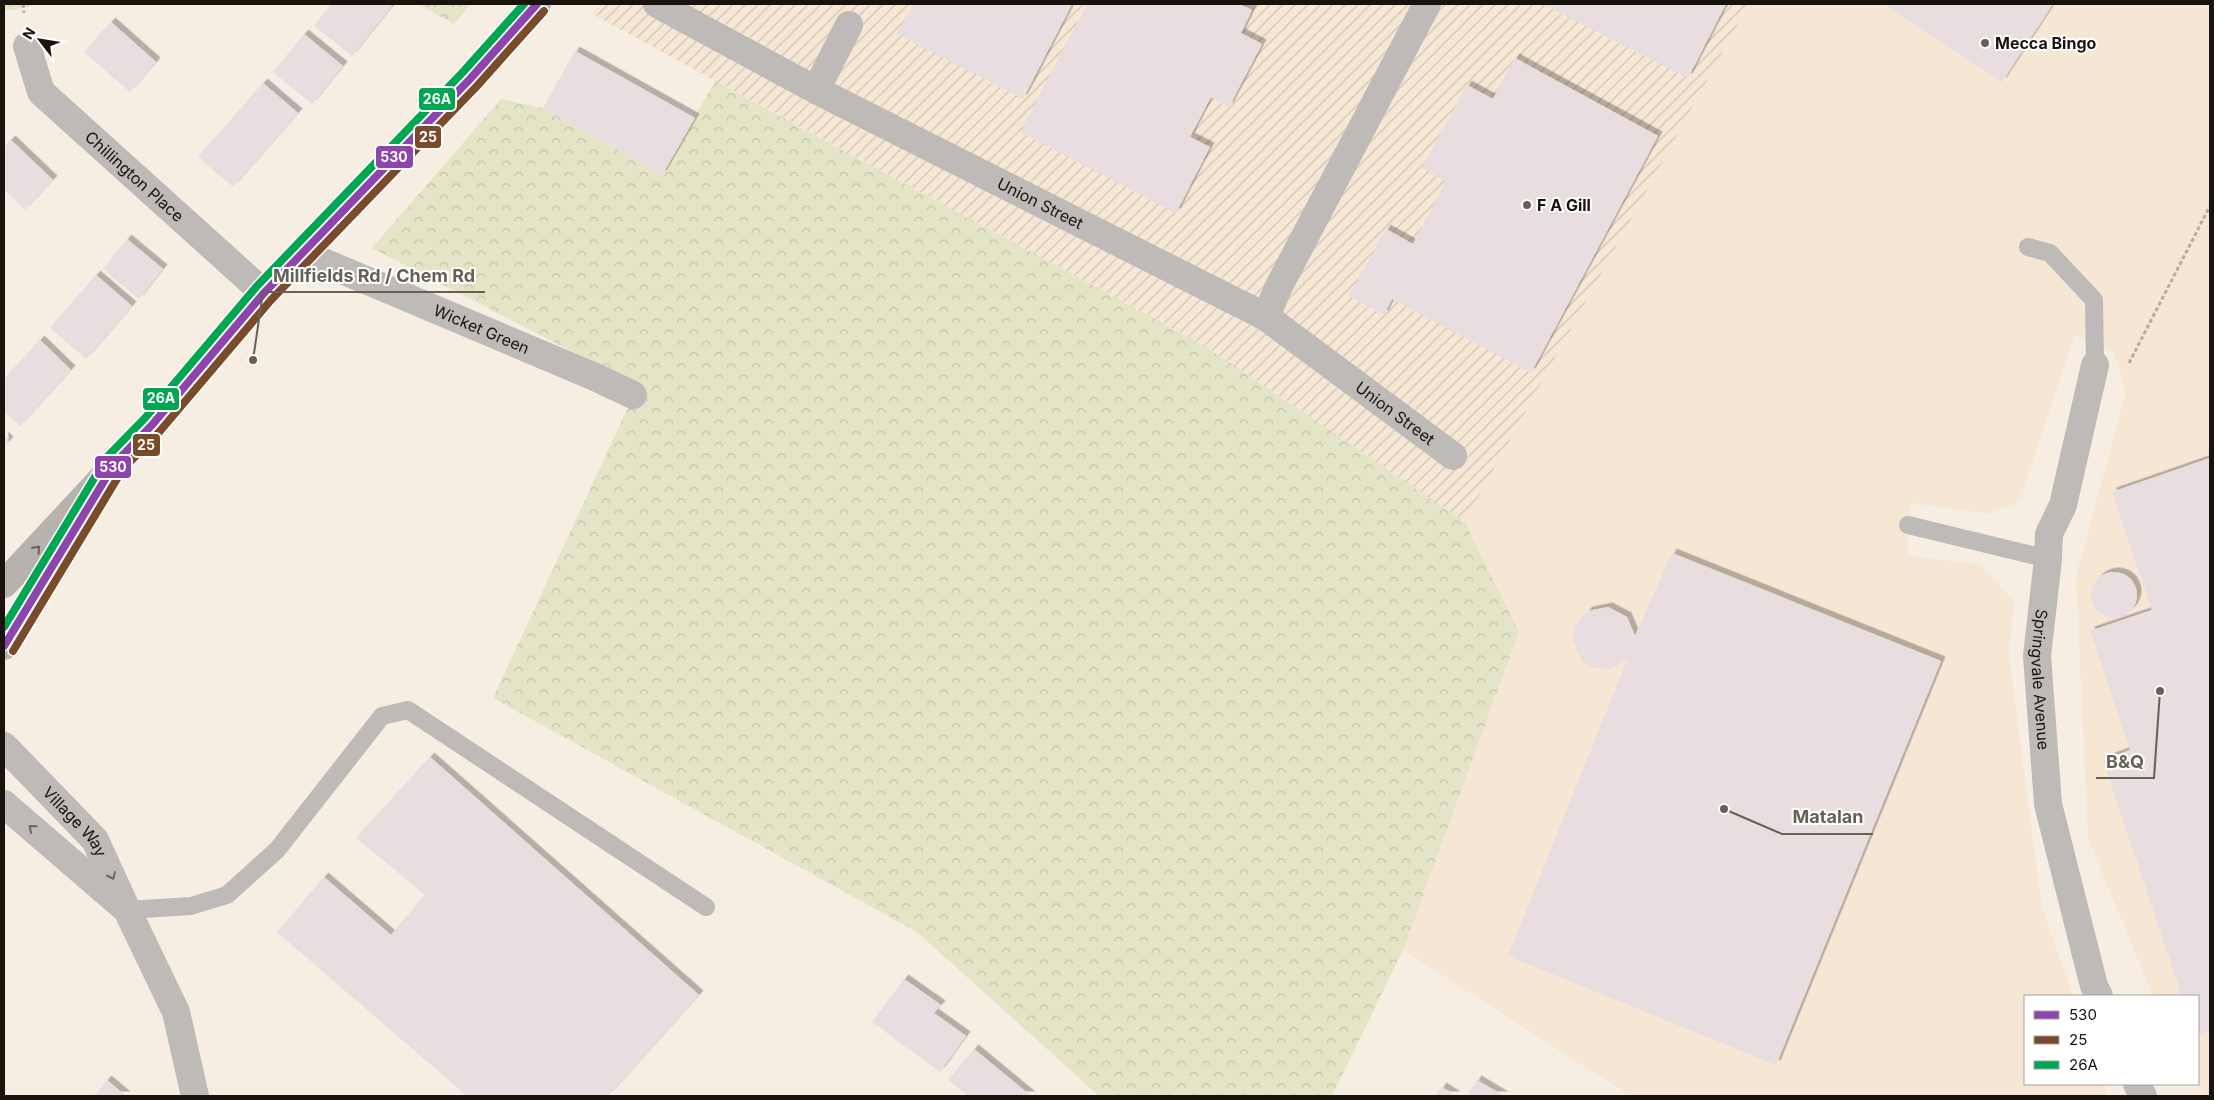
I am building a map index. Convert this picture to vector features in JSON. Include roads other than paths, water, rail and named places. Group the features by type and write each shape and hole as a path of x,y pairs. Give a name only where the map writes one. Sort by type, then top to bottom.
{"main road":[{"path":"4,584 152,425 264,293 470,80 537,4"},
{"path":"4,646 115,463"}],"street":[{"name":"Union Street","path":"657,4 816,90 1266,317 1454,456"},
{"path":"1266,317 1278,288 1427,4"},
{"path":"816,90 849,25"},
{"name":"Chillington Place","path":"27,46 41,92 264,293"},
{"name":"Wicket Green","path":"302,253 595,377 633,395"},
{"name":"Springvale Avenue","path":"2095,365 2063,505 2049,534 2048,559 2036,656 2048,804 2094,986 2098,995"},
{"name":"Village Way","path":"4,746 96,840 176,1012 195,1096"},
{"name":"Village Way","path":"4,804 127,910"}],"lane":[{"path":"2028,247 2050,253 2094,300 2095,365"},
{"path":"1908,525 2048,559"},
{"path":"127,910 191,906 228,895 277,850 382,716 408,710 706,907"}],"place":[{"name":"Mecca Bingo","path":"1985,43"},
{"name":"F A Gill","path":"1527,205"},
{"name":"Millfields Rd / Chem Rd","path":"253,360"},
{"name":"B&Q","path":"2160,691"},
{"name":"Matalan","path":"1724,809"}]}
